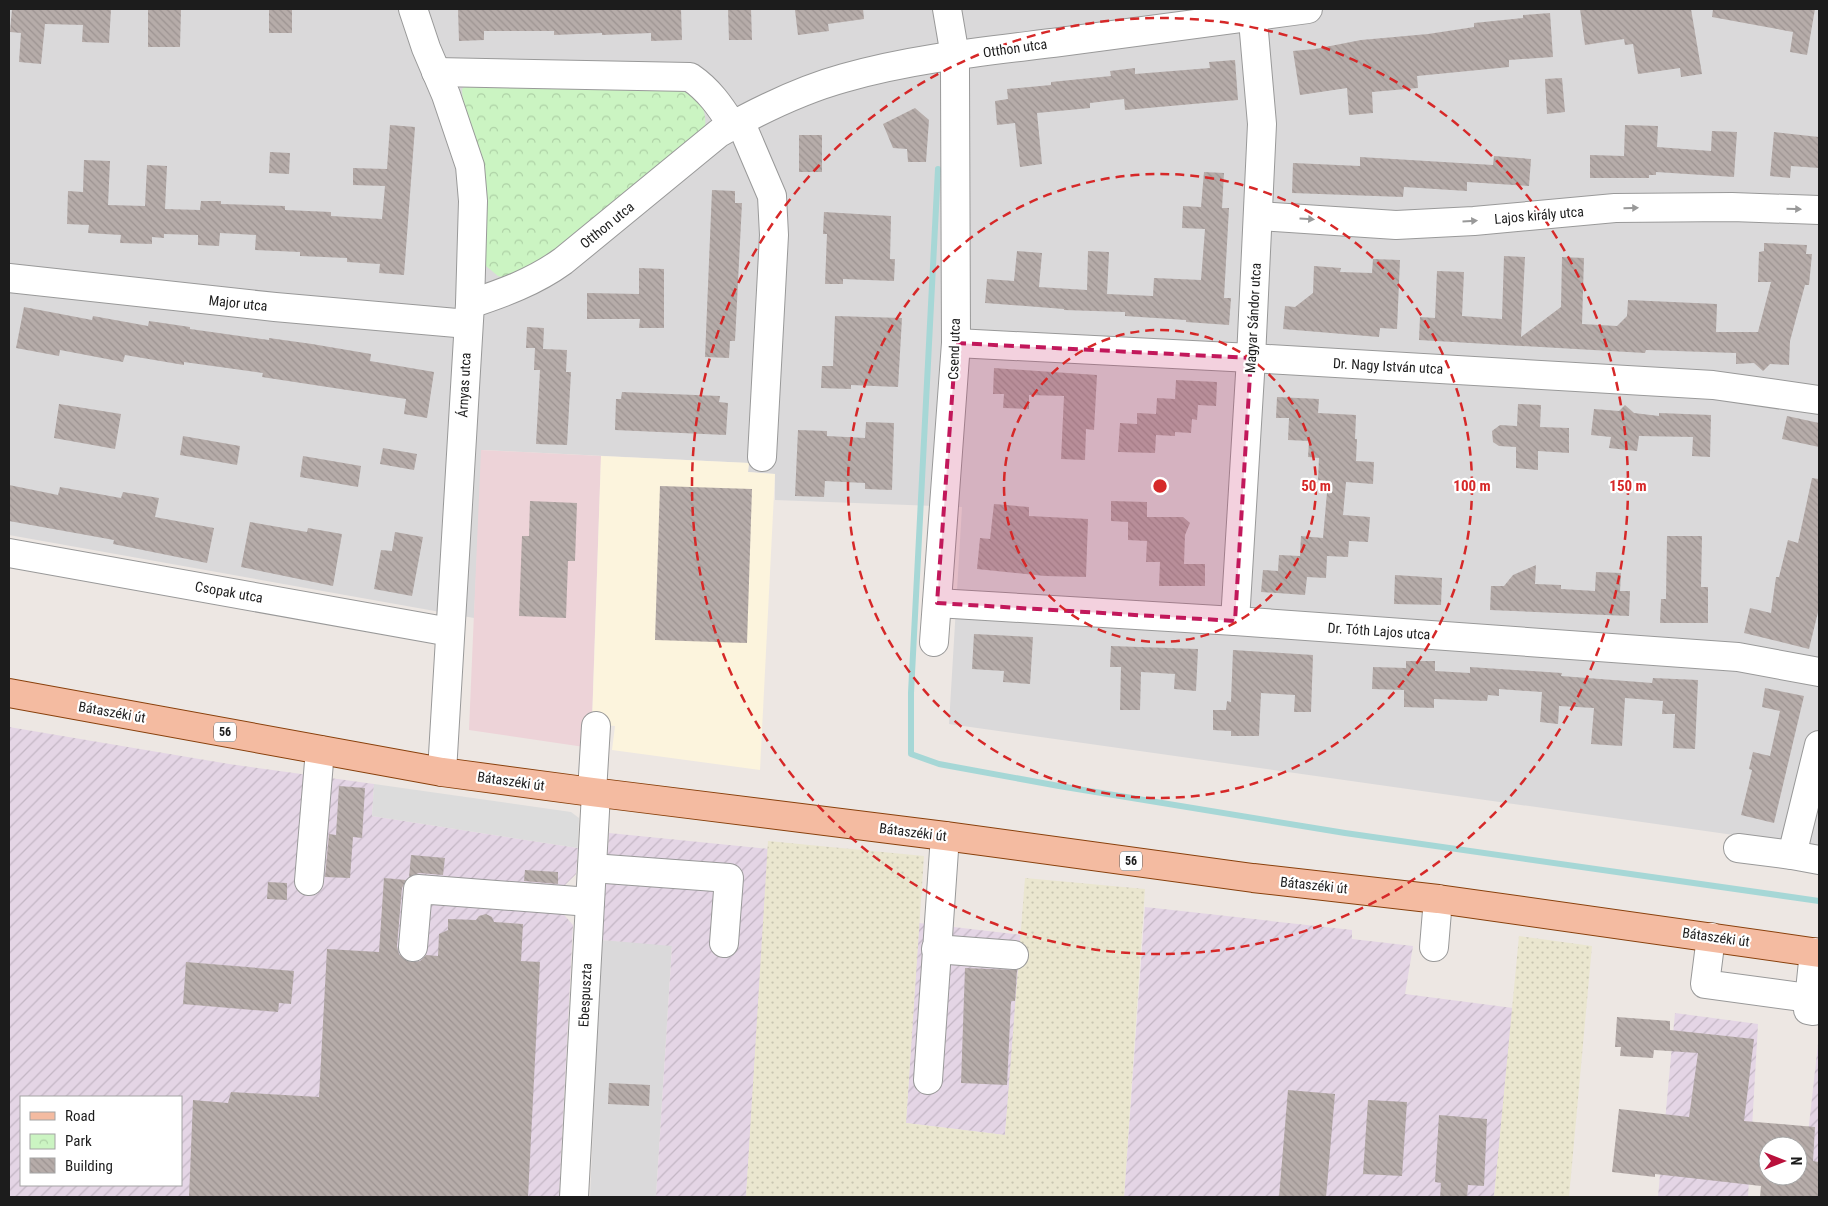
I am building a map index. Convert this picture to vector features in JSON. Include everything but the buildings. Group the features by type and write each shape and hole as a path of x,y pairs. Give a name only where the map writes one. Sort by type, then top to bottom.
{"main road":[{"name":"Bátaszéki út","path":"9,693 442,772 945,836 1253,878 1438,900 1817,952"}],"street":[{"name":"Árnyas utca","path":"413,9 426,48 446,95 470,166 473,201 469,314 442,772"},
{"name":"Csend utca","path":"934,642 956,343 955,56 947,9"},
{"name":"Otthon utca","path":"469,314 508,292 544,275 720,133 736,123 842,78 955,56 1252,12 1308,9"},
{"name":"Magyar Sándor utca","path":"1235,621 1259,216 1262,124 1252,12"},
{"path":"436,72 690,76 704,87 736,123 772,196 774,235 762,457"},
{"name":"Lajos király utca","path":"1259,216 1396,225 1474,221 1615,208 1732,207 1819,210"},
{"name":"Major utca","path":"9,278 275,307 469,314"},
{"name":"Dr. Nagy István utca","path":"956,343 1713,384 1819,400"},
{"name":"Csopak utca","path":"9,553 450,632"},
{"name":"Dr. Tóth Lajos utca","path":"937,603 1235,621 1738,657 1819,672"},
{"name":"Ebespuszta","path":"574,1197 592,868 596,726"},
{"path":"1792,854 1819,745"},
{"path":"309,882 320,750"},
{"path":"928,1080 945,836"},
{"path":"1738,848 1792,854 1819,860"},
{"path":"592,868 729,878 724,942"},
{"path":"413,947 418,889 590,902"},
{"path":"1434,947 1438,900"},
{"path":"1711,936 1705,984 1814,1005 1817,952"},
{"path":"936,949 1014,955"}],"highlighted area":[{"path":"956,343 1251,358 1235,621 937,603"}],"shaded area":[{"path":"9,9 1819,9 1819,851 1776,841 949,724 962,507 775,500 775,474 748,472 749,463 482,450 474,618 9,535"},
{"path":"481,450 601,456 591,748 469,730"},
{"path":"601,456 749,463 748,472 775,474 760,770 612,750 615,726 592,724"},
{"path":"9,727 229,764 374,784 372,816 578,848 576,874 561,889 559,909 573,925 559,1197 9,1197"},
{"path":"374,784 571,812 579,818 578,848 372,816"},
{"path":"609,833 769,849 746,1197 656,1197 672,946 602,940"},
{"path":"768,841 924,856 906,1123 1005,1135 1025,878 1145,889 1124,1197 746,1197"},
{"path":"1145,907 1352,930 1352,939 1413,946 1405,994 1513,1008 1494,1197 1124,1197"},
{"path":"919,923 1022,935 1005,1135 906,1123"},
{"path":"1519,936 1592,946 1569,1197 1494,1197"},
{"path":"601,940 672,945 656,1197 590,1197"},
{"path":"1675,1013 1758,1024 1748,1197 1658,1197"},
{"path":"1819,1035 1819,1197 1801,1197 1802,1186 1808,1186 1808,1136"}],"green space":[{"path":"472,81 680,90 693,97 701,105 705,115 705,129 549,260 506,278 498,276 486,266 463,105 462,89"}],"waterway":[{"path":"938,169 911,693 911,754 939,764 1059,786 1345,833 1819,901"}]}
